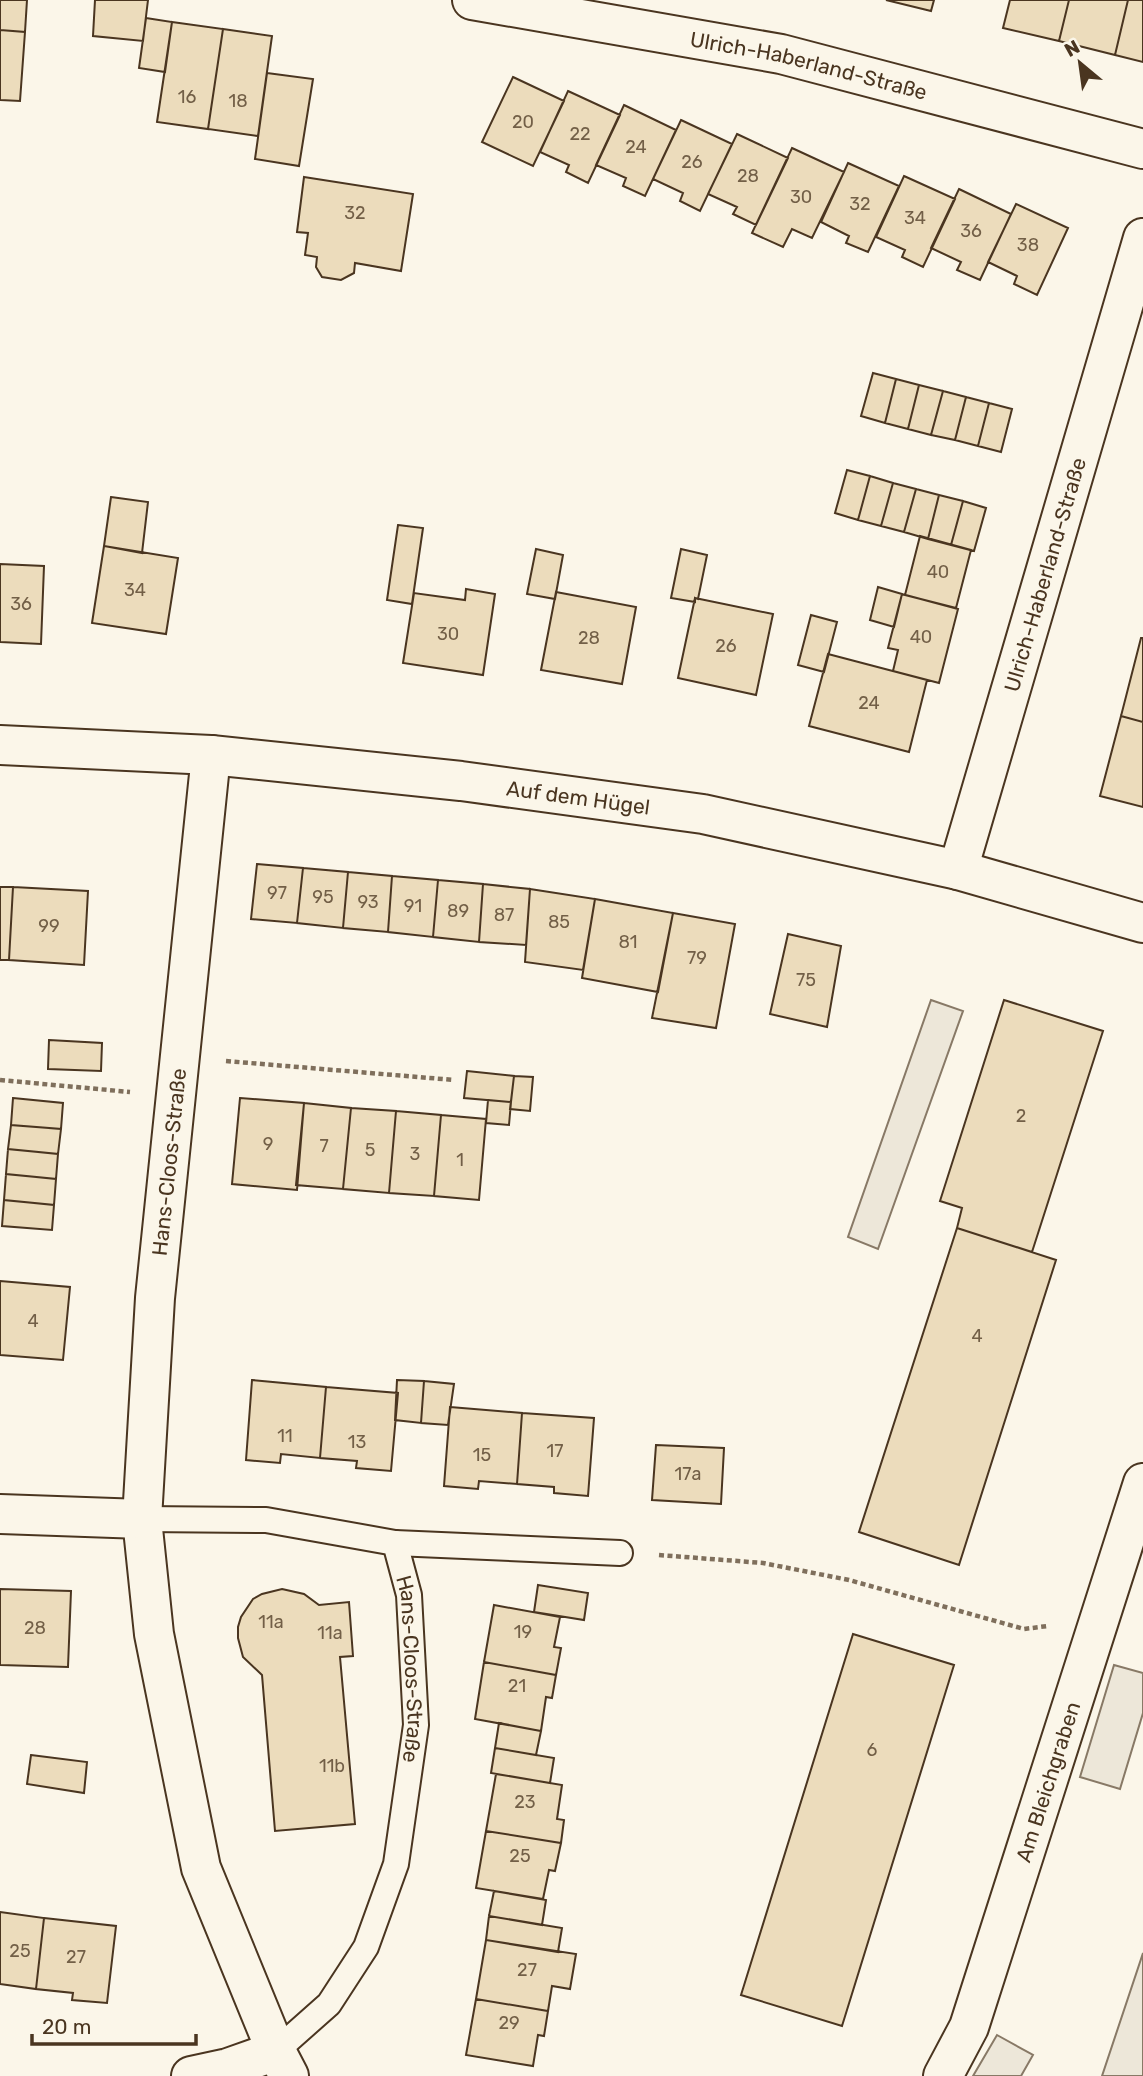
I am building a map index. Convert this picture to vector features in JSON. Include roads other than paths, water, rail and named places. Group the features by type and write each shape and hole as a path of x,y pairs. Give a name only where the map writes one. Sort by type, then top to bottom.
{"street":[{"name":"Ulrich-Haberland-Straße","path":"471,0 781,54 1143,149"},
{"name":"Ulrich-Haberland-Straße","path":"958,870 1143,238"},
{"name":"Auf dem Hügel","path":"0,746 211,755 461,781 703,814 958,870 1143,923"},
{"name":"Hans-Cloos-Straße","path":"211,755 155,1298 142,1519 154,1634 201,1868 282,2063"},
{"name":"Am Bleichgraben","path":"943,2076 969,2027 1143,1483"},
{"path":"0,1514 142,1519"},
{"path":"191,2076 228,2068 282,2063"}],"lane":[{"path":"142,1519 266,1520 395,1543 620,1553"},
{"name":"Hans-Cloos-Straße","path":"282,2063 329,2004 366,1947 396,1864 416,1725 409,1595 395,1543"}]}
